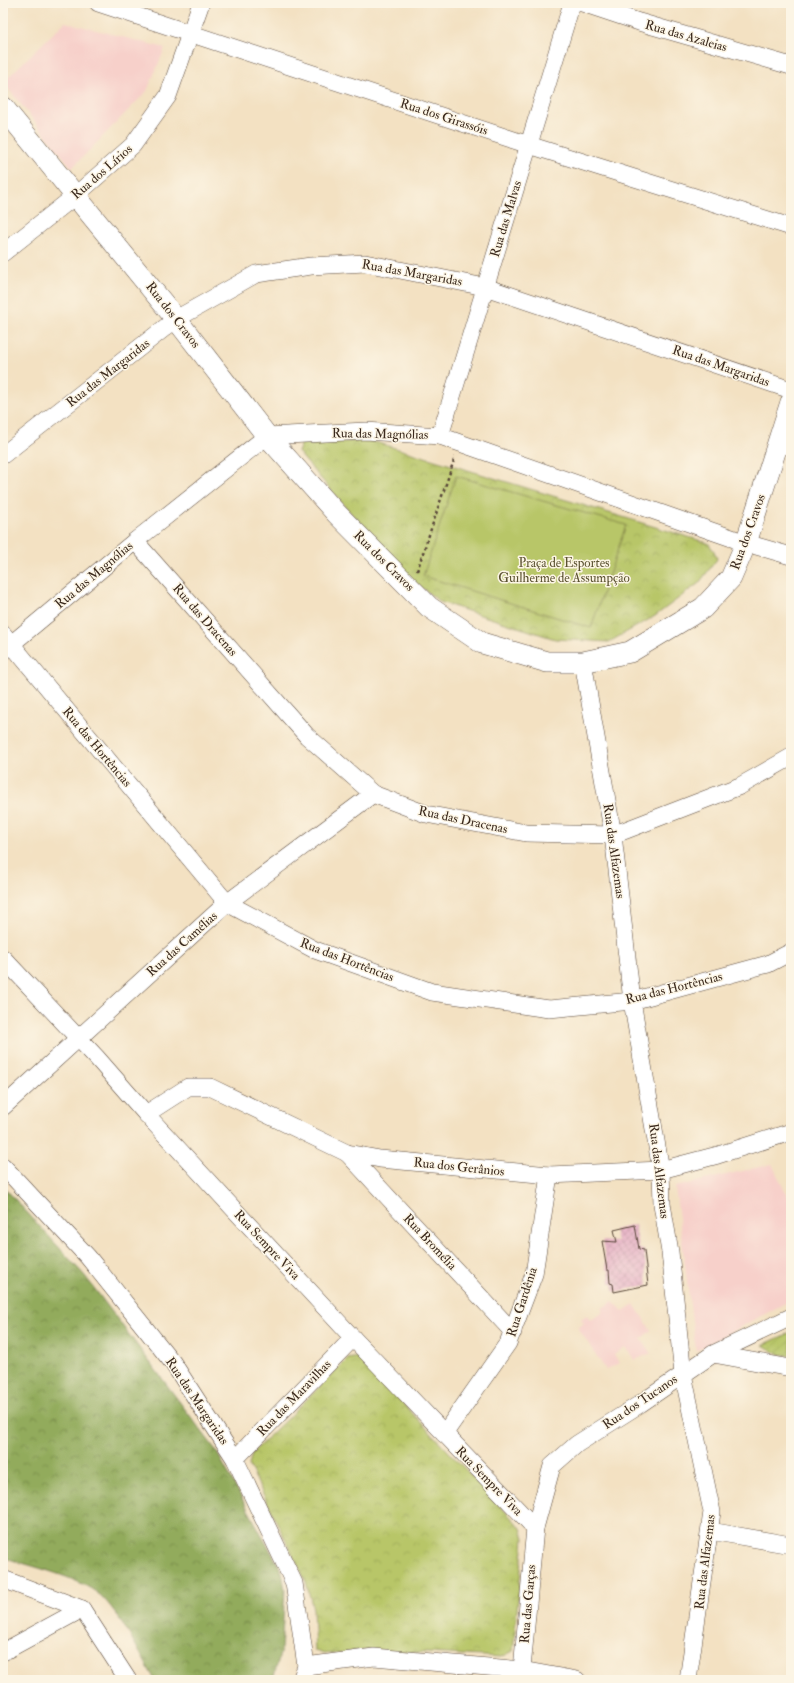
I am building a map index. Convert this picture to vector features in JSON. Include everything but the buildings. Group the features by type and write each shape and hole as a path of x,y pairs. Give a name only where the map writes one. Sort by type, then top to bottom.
{"street":[{"name":"Rua dos Girassóis","path":"98,3 529,145 791,227"},
{"name":"Rua dos Lírios","path":"3,253 75,196 133,145 168,96 201,3"},
{"name":"Rua das Malvas","path":"440,436 572,3"},
{"name":"Rua das Azaleias","path":"582,3 639,22 791,66"},
{"name":"Rua dos Cravos","path":"3,107 176,319 267,436 336,513 429,607 482,644 547,662 583,662 630,652 703,608 731,578 746,543 791,402"},
{"name":"Rua das Margaridas","path":"3,455 176,319 256,274 311,266 365,263 485,287 791,390"},
{"name":"Rua das Magnólias","path":"6,643 267,436 366,431 440,436 746,543 791,556"},
{"name":"Rua das Dracenas","path":"135,541 307,736 373,794 426,814 526,833 613,835 740,786 791,757"},
{"name":"Rua das Hortências","path":"6,643 227,903 315,950 432,992 549,1009 632,1001 768,964 791,952"},
{"name":"Rua das Alfazemas","path":"583,662 613,835 632,1001 661,1170 662,1204 670,1252 683,1374 712,1512 688,1680"},
{"name":"Rua das Camélias","path":"3,1107 227,903 373,794"},
{"name":"Rua Sempre Viva","path":"3,958 97,1058 146,1114 353,1338 535,1528"},
{"name":"Rua dos Gerânios","path":"146,1114 188,1087 210,1087 347,1153 380,1159 548,1175 661,1170 718,1155 791,1132"},
{"name":"Rua Bromélia","path":"347,1153 513,1332"},
{"name":"Rua das Margaridas","path":"3,1166 88,1257 173,1363 236,1459 294,1583 304,1673"},
{"name":"Rua Gardênia","path":"444,1434 508,1343 513,1332 534,1274 548,1175"},
{"name":"Rua dos Tucanos","path":"535,1528 552,1466 577,1444 640,1404 713,1354 791,1317"},
{"name":"Rua das Maravilhas","path":"236,1459 353,1338"},
{"path":"713,1354 791,1368"},
{"name":"Rua das Garças","path":"521,1675 535,1528"},
{"path":"710,1532 791,1545"},
{"path":"3,1579 82,1609 128,1680"},
{"path":"3,1652 82,1609"},
{"path":"304,1673 374,1657 521,1675 577,1680"}],"path":[{"path":"411,589 460,443"}],"shaded area":[{"path":"65,22 165,48 147,91 72,168 3,82"},
{"path":"772,1164 791,1204 791,1300 696,1351 675,1187"},
{"path":"613,1301 623,1311 634,1304 651,1330 641,1339 651,1353 635,1360 625,1347 614,1355 620,1363 606,1370 578,1328 584,1323 581,1319 587,1315 591,1320 602,1313 602,1308"}],"green space":[{"name":"Praça de Esportes Guilherme de Assumpção","path":"372,441 708,543 714,551 717,559 699,583 655,616 609,642 555,639 440,602 400,570 298,452 302,443"},
{"path":"456,476 626,525 591,628 423,576"},
{"path":"3,1186 85,1276 215,1449 282,1572 285,1590 281,1650 273,1680 155,1680 137,1647 115,1612 100,1595 79,1582 67,1577 3,1557"},
{"path":"791,1332 791,1356 778,1354 763,1345"},
{"path":"359,1357 521,1528 524,1538 513,1651 502,1657 371,1650 324,1654 315,1651 313,1609 306,1582 249,1465 252,1453 348,1359"}]}
